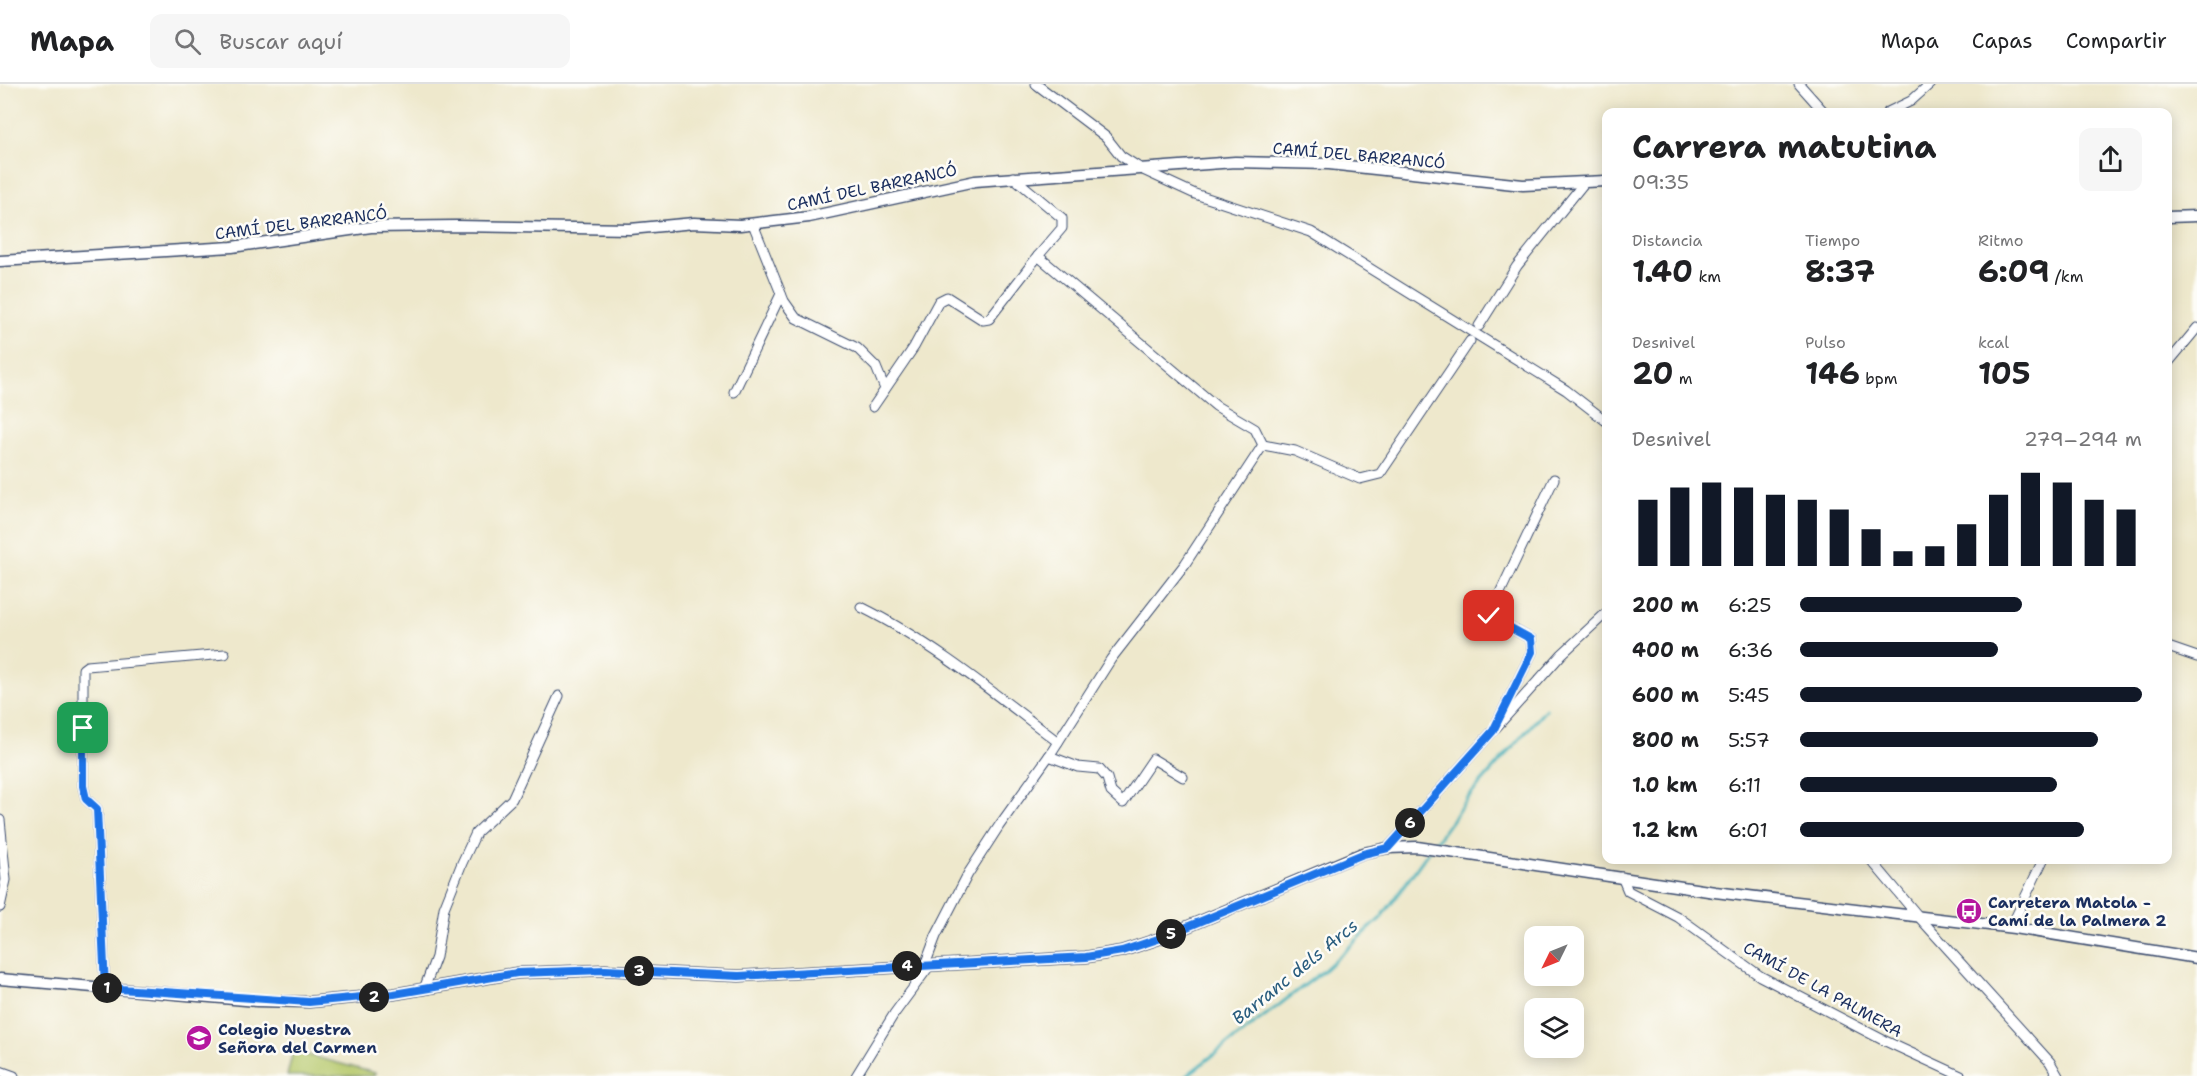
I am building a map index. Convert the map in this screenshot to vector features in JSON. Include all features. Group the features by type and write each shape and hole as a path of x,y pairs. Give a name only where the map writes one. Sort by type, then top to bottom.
{"street":[{"path":"1036,84 1106,137 1121,156 1143,170 1195,194 1311,232 1566,390 1602,418"},
{"path":"1799,84 1820,108"},
{"path":"1896,108 1911,101 1930,84"},
{"name":"CAMÍ DEL BARRANCÓ","path":"0,261 232,247 371,227 630,229 657,225 753,224 809,217 865,206 930,189 1013,177 1235,162 1286,162 1523,185 1602,181"},
{"path":"873,407 914,347 939,302 947,297 983,320 989,320 1062,228 1062,218 1013,177"},
{"path":"1479,326 1517,267 1584,183"},
{"path":"2172,217 2197,216"},
{"path":"753,224 781,294 796,318 857,348 876,367 885,389"},
{"path":"1038,256 1216,406 1255,429 1263,445"},
{"path":"734,392 781,294"},
{"path":"2172,358 2197,328"},
{"path":"1263,445 1295,451 1360,479 1380,474 1470,341"},
{"path":"856,1076 894,1014 928,965 936,936 968,874 1049,756 1111,659 1185,564 1263,445"},
{"path":"1493,731 1532,652 1531,639 1489,616 1554,479"},
{"path":"861,607 896,624 966,672 1058,742"},
{"path":"1388,848 1562,654 1602,617"},
{"path":"2172,648 2197,657"},
{"path":"105,988 97,809 86,799 83,786 83,669 87,666 225,654"},
{"path":"424,989 436,957 444,908 462,863 476,833 512,799 559,696"},
{"path":"1049,756 1078,767 1099,769 1107,778 1111,792 1123,803 1153,759 1183,777"},
{"path":"0,820 6,880 0,907"},
{"path":"0,979 309,1002 343,1000 539,971 605,970 739,976 1086,957 1122,951 1158,939 1363,854 1388,848 1417,847 1464,852 1622,877 2011,927 2197,958"},
{"path":"1874,864 2049,1062 2058,1076"},
{"path":"2011,927 2041,864"},
{"name":"CAMÍ DE LA PALMERA","path":"1622,877 1628,891 1678,917 1760,976 1883,1040 1961,1076"},
{"path":"0,1071 14,1076"}],"green space":[{"path":"293,1051 375,1073 374,1076 287,1076"}],"waterway":[{"name":"Barranc dels Arcs","path":"1433,846 1466,800 1546,709"},
{"name":"Barranc dels Arcs","path":"1186,1076 1322,972 1381,918 1429,851"}],"place":[{"name":"Carretera Matola - Camí de la Palmera 2","path":"1969,911"},
{"name":"Colegio Nuestra Señora del Carmen","path":"199,1038"}],"route":[{"path":"83,728 83,786 86,799 97,809 105,988 257,1001 309,1002 394,994 517,973 562,970 739,976 1086,957 1122,951 1158,939 1363,854 1388,848 1493,731 1532,652 1531,639 1489,616"}]}
